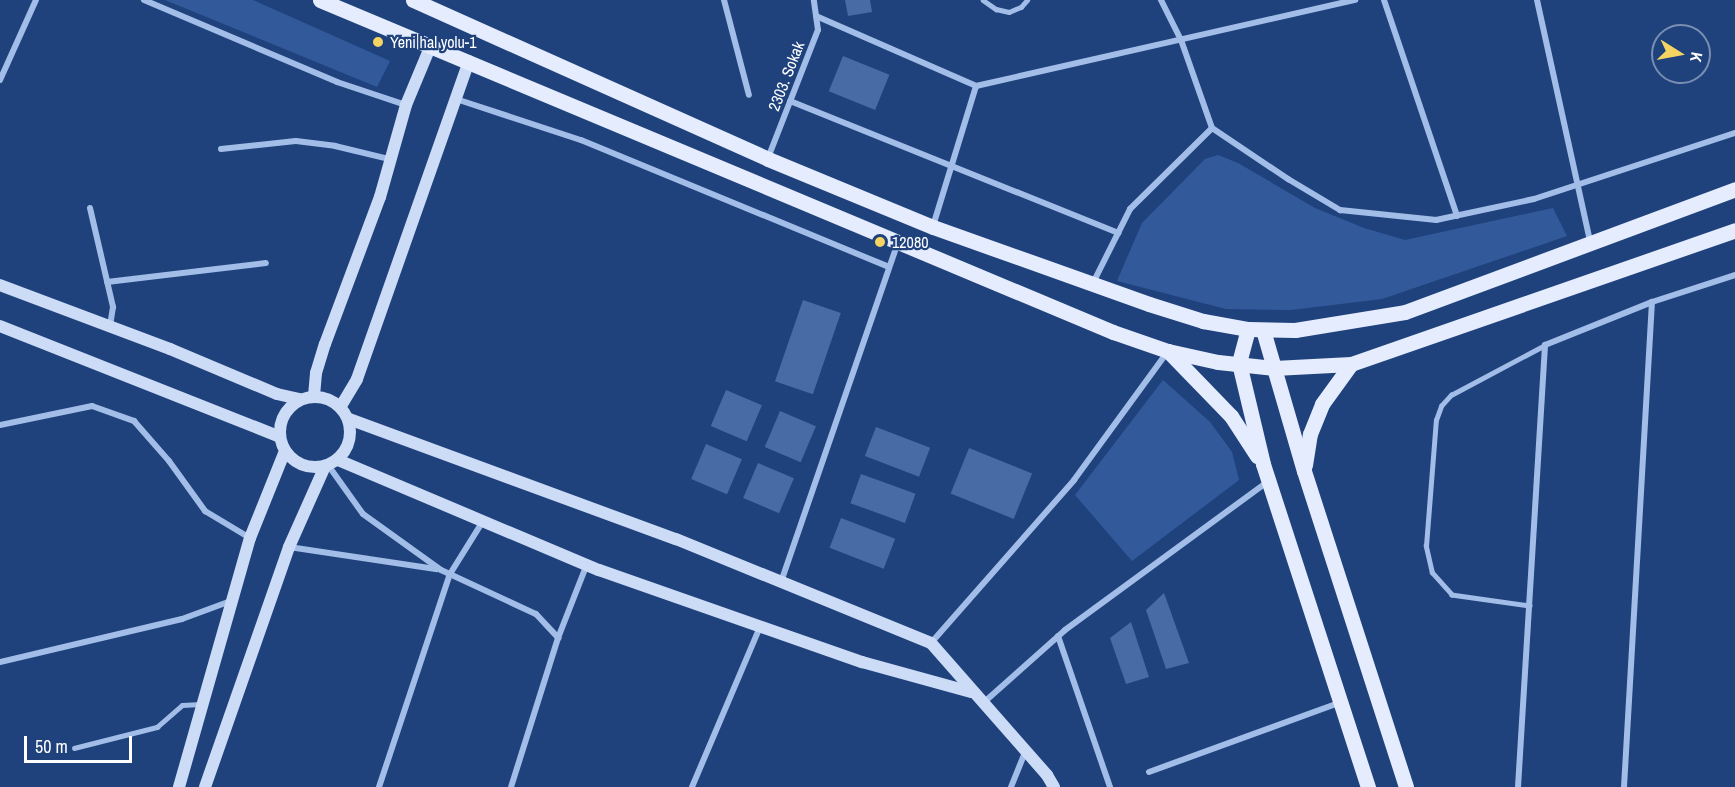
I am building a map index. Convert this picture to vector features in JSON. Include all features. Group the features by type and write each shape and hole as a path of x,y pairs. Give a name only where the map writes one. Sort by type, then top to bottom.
{"main road":[{"path":"320,0 1113,332 1168,351 1239,363 1274,368 1351,364 1735,230"},
{"path":"412,0 768,159 933,227 1092,285 1203,321 1255,330 1295,330 1405,312 1735,189"},
{"path":"1255,330 1239,363 1263,464 1341,702 1365,786"},
{"path":"1255,330 1274,368 1304,471 1406,787"},
{"path":"1168,351 1231,416 1263,464"},
{"path":"1304,471 1310,434 1322,404 1351,364"}],"street":[{"path":"0,80 36,0"},
{"path":"144,0 337,82 406,105"},
{"path":"724,0 749,94"},
{"name":"2303. Sokak","path":"768,159 818,30 814,0"},
{"path":"1161,0 1181,40 1212,128 1288,179 1340,210 1436,220 1457,216 1534,199 1579,186 1735,134"},
{"path":"816,16 976,86 1336,2 1355,0"},
{"path":"1384,0 1457,216"},
{"path":"1536,0 1591,243"},
{"path":"314,396 316,373 325,344 380,197 406,105 431,45"},
{"path":"341,406 357,379 469,61"},
{"path":"933,227 976,86"},
{"path":"456,99 581,140 889,267"},
{"path":"790,101 1118,233"},
{"path":"1092,285 1130,209 1212,128"},
{"path":"221,149 296,141 335,146 389,159"},
{"path":"90,208 113,307 110,326"},
{"path":"781,583 898,242"},
{"path":"107,282 266,263"},
{"path":"1518,787 1545,345 1652,302 1735,275"},
{"path":"0,285 110,326 277,394 299,399 314,396 328,398 341,406 348,419 351,433 347,448 330,464 289,547 205,787"},
{"path":"1624,787 1652,302"},
{"path":"0,326 280,437"},
{"path":"931,643 1074,480 1168,351"},
{"path":"299,399 288,409 280,422 280,437 285,451 296,462 310,467 330,464 483,521 587,564 862,663 971,692"},
{"path":"0,425 92,406 134,421 169,461 205,511 250,537"},
{"path":"348,419 676,539 931,643 1054,787"},
{"path":"179,787 250,537 285,451"},
{"path":"330,464 363,514 441,570 536,614 558,638"},
{"path":"982,704 1058,636 1268,482"},
{"path":"379,787 450,574 483,521"},
{"path":"289,547 441,570"},
{"path":"511,787 558,638 587,564"},
{"path":"0,662 182,619 231,602"},
{"path":"692,787 760,626"},
{"path":"1058,636 1110,787"},
{"path":"1149,772 1341,702"},
{"path":"1011,787 1025,752"}],"lane":[{"path":"984,0 996,9 1009,12 1021,7 1027,0"},
{"path":"1530,606 1452,595 1432,573 1426,546 1436,420 1441,406 1451,395 1545,345"},
{"path":"74,748 157,727 182,705 202,704"}],"shaded area":[{"path":"165,0 253,0 390,61 377,87"},
{"path":"1218,155 1238,163 1315,208 1364,228 1405,240 1553,208 1567,236 1382,299 1291,310 1226,309 1117,281 1142,223 1205,159"},
{"path":"1163,380 1210,422 1232,452 1239,480 1132,561 1075,495"}],"building":[{"path":"845,0 870,0 872,12 848,16"},
{"path":"843,56 889,75 875,110 829,91"},
{"path":"803,300 841,313 813,394 775,381"},
{"path":"726,390 762,405 747,441 711,426"},
{"path":"780,411 816,426 801,462 765,447"},
{"path":"876,427 930,448 919,477 865,456"},
{"path":"706,444 742,459 727,494 691,479"},
{"path":"969,448 1032,473 1014,519 951,493"},
{"path":"758,463 794,478 779,513 743,498"},
{"path":"861,474 916,494 905,523 850,503"},
{"path":"841,518 895,539 884,569 830,548"},
{"path":"1164,593 1189,663 1166,669 1146,610"},
{"path":"1131,622 1149,677 1126,684 1110,638"}],"place":[{"name":"Yeni hal yolu-1","path":"378,42"},
{"name":"12080","path":"880,242"}]}
